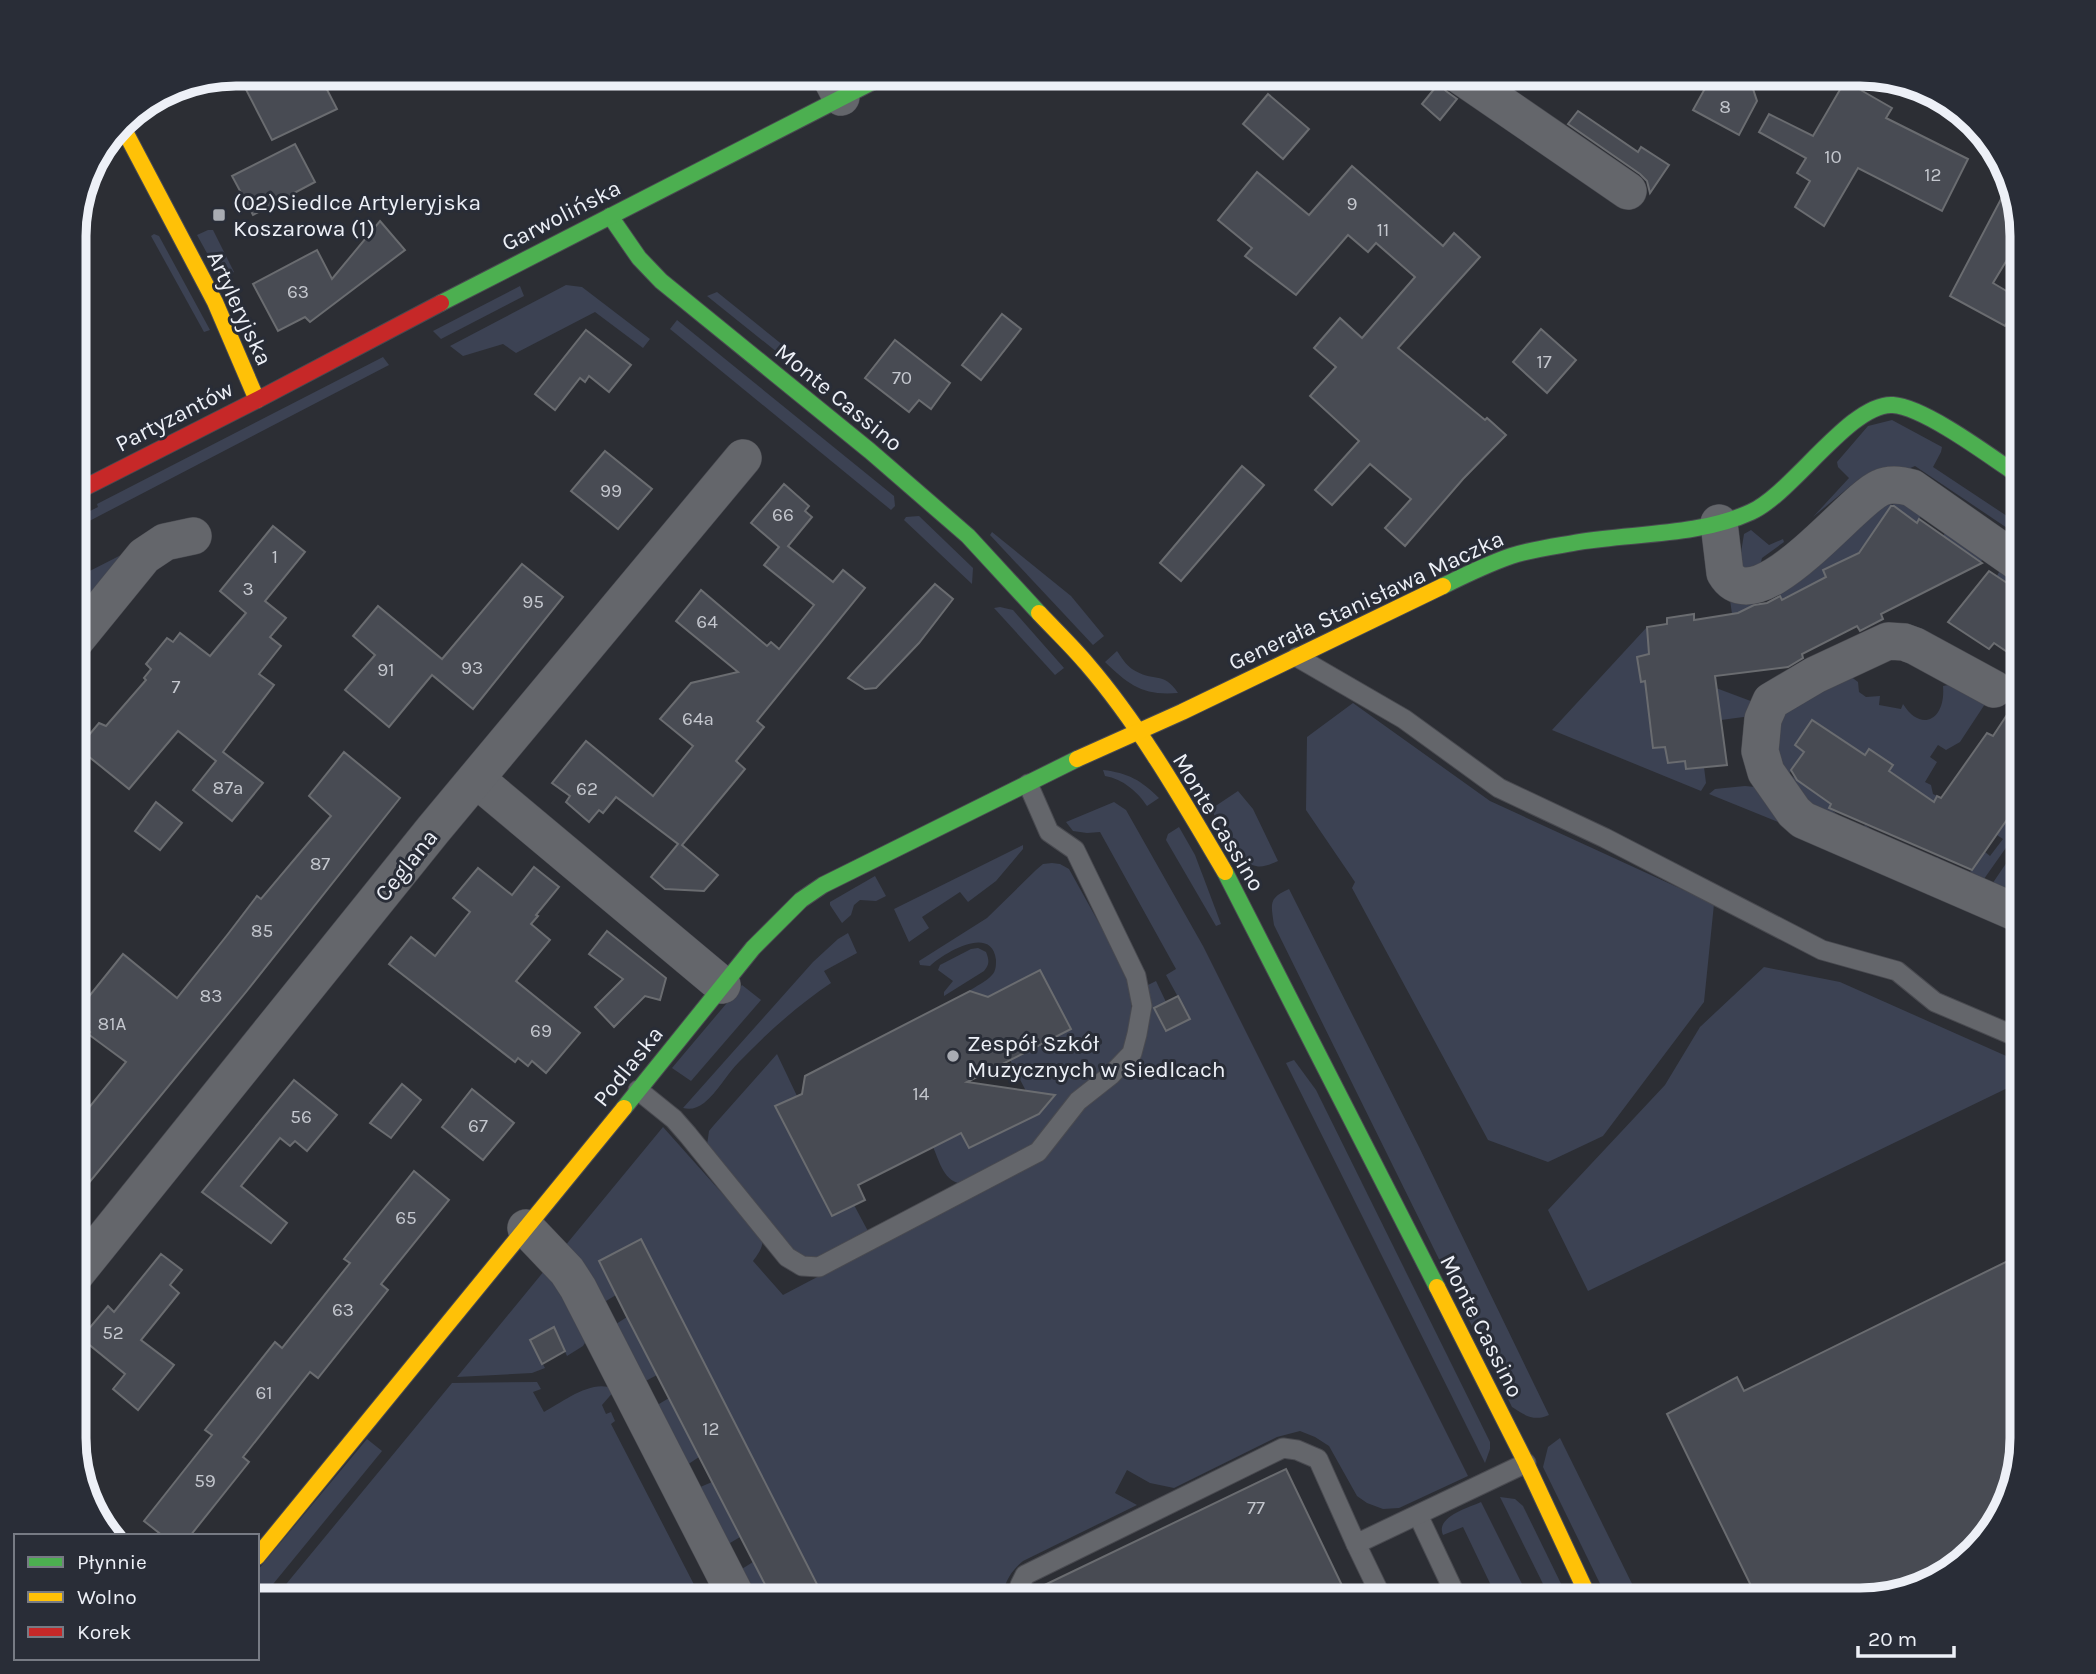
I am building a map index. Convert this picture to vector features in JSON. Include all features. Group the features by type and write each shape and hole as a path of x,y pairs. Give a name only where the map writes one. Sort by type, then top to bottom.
{"main road":[{"name":"Garwolińska","path":"257,400 610,216 833,86"},
{"name":"Artyleryjska","path":"126,134 219,312 257,400"},
{"name":"Monte Cassino","path":"610,216 639,258 661,281 870,451 968,536 1088,665 1137,731 1186,805 1228,877 1525,1462 1584,1588"},
{"name":"Partyzantów","path":"86,487 257,400"},
{"name":"Generała Stanisława Maczka","path":"1137,731 1182,712 1452,581 1512,556 1579,542 1709,526 1752,512 1776,496 1858,418 1874,410 1894,405 1923,415 2010,470"},
{"name":"Podlaska","path":"259,1555 722,985 753,948 801,900 823,885 1137,731"}],"street":[{"path":"1475,86 1628,191"},
{"name":"Ceglana","path":"86,1261 476,779 743,458"},
{"path":"1718,523 1725,573 1729,580 1737,585 1751,587 1795,562 1881,488 1902,485 1912,488 2010,557"},
{"path":"86,627 144,556 165,542 193,536"},
{"path":"1994,690 1915,646 1888,641 1815,674 1771,701 1763,719 1760,751 1766,772 1794,813 1803,820 2010,909"},
{"path":"476,779 722,985"},
{"path":"526,1228 567,1271 578,1287 731,1588"}],"lane":[{"path":"1297,657 1405,719 1499,788 1605,838 1822,950 1897,971 1935,1002 2010,1034"},
{"path":"638,1090 674,1119 787,1257 802,1266 819,1267 1038,1152 1078,1101 1132,1053 1142,1006 1136,976 1075,850 1049,832 1028,784"},
{"path":"1020,1588 1025,1575 1283,1448 1297,1450 1318,1459 1377,1588"},
{"path":"1356,1544 1525,1462"},
{"path":"1418,1515 1452,1588"}],"shaded area":[{"path":"213,230 234,272 226,276 219,275 197,235"},
{"path":"151,236 159,236 210,330 204,332"},
{"path":"566,285 582,287 650,339 643,348 595,312 516,353 503,344 463,356 450,346"},
{"path":"520,286 524,296 441,339 433,331"},
{"path":"717,292 789,350 819,384 707,296"},
{"path":"677,320 894,496 895,506 891,510 670,329"},
{"path":"383,357 389,365 86,523 86,513 98,507 97,504"},
{"path":"1892,420 1942,447 1933,467 2010,518 2010,530 1915,466 1877,478 1859,479 1813,517 1849,478 1838,467 1837,462 1868,426"},
{"path":"1895,493 2010,567 2010,585 1997,576 2000,570 1983,559 1979,564 1941,539 1945,533 1921,516 1917,523 1892,504 1865,545 1875,553 1847,559 1824,570 1826,577 1782,599 1777,593 1749,608 1751,611 1732,614 1729,593"},
{"path":"919,516 973,568 972,584 904,520 906,517"},
{"path":"1751,530 1769,545 1783,539 1784,542 1762,558 1758,574 1738,571 1744,534"},
{"path":"992,532 1071,596 1104,636 1093,645 990,535"},
{"path":"125,553 86,601 86,573"},
{"path":"994,608 1013,610 1064,668 1055,675"},
{"path":"1647,627 1649,654 1637,657 1641,681 1654,680 1649,719 1653,748 1665,747 1685,761 1686,769 1704,767 1706,783 1701,791 1552,730"},
{"path":"1117,651 1132,669 1162,679 1178,693 1155,693 1129,683 1105,662"},
{"path":"1850,676 1858,682 1859,692 1866,697 1880,696 1879,705 1901,709 1903,704 1910,713 1924,720 1931,719 1941,707 1943,686 1958,683 1985,704 1960,742 1946,750 1938,745 1930,757 1937,762 1925,782 1931,785 1933,794 1937,796 1934,802 1889,771 1892,766 1869,749 1865,755 1813,720 1795,745 1804,752 1789,774 1831,804 1829,808 1841,817 1814,819 1772,745 1775,717"},
{"path":"1708,685 1756,703 1751,716 1721,720"},
{"path":"1353,703 1490,801 1714,904 1704,1002 1603,1136 1548,1162 1488,1140 1352,888 1355,882 1306,810 1307,737"},
{"path":"1103,770 1134,778 1159,798 1147,806 1129,787 1105,776"},
{"path":"1755,787 1793,828 1709,794 1715,789"},
{"path":"1238,791 1253,809 1278,861 1261,866 1248,863 1235,851 1224,833 1211,809"},
{"path":"1114,802 1126,810 1203,946 1468,1476 1399,1508 1383,1509 1357,1496 1329,1446 1300,1431 1277,1437 1174,1488 1150,1483 1127,1470 1115,1493 1137,1505 1023,1561 1008,1578 1004,1588 819,1588 641,1240 600,1261 616,1295 601,1304 560,1252 663,1127 762,1238 759,1253 753,1261 783,1295 1036,1162 1086,1105 1111,1086 1146,986 1156,981 1166,1002 1154,1009 1165,1031 1190,1019 1166,975 1176,969 1100,832 1073,831 1066,822"},
{"path":"2010,816 2010,842 1974,890 1850,835 1855,826 1861,830 1865,825 1903,850 1907,845 1933,863 1937,857 1967,876 1985,852 1990,856 2003,839 1997,835"},
{"path":"1179,827 1195,855 1221,924 1216,926 1166,840 1168,834"},
{"path":"1023,845 1023,849 996,881 968,902 960,892 922,917 929,928 909,942 894,909"},
{"path":"2010,858 2010,904 1988,890"},
{"path":"1052,863 1069,869 1129,977 1131,1011 1127,1045 1032,1148 963,1184 947,1176 933,1147 961,1133 969,1148 1038,1114 1039,1093 1027,1093 1010,1060 1071,1029 1040,970 982,1000 976,992 969,991 987,980 995,970 993,949 986,944 977,943 956,949 930,966 920,965 919,961 987,918 1043,864"},
{"path":"875,876 886,896 876,901 860,900 854,905 851,915 842,923 830,902"},
{"path":"1289,889 1419,1147 1549,1415 1534,1418 1512,1407 1274,925 1274,899"},
{"path":"848,933 857,953 824,971 831,983 761,1040 704,1103 694,1108 683,1108 813,962"},
{"path":"978,948 986,952 986,969 944,996 953,981 938,970 940,965"},
{"path":"1764,967 1840,982 2010,1058 2010,1087 1588,1291 1548,1210 1665,1085 1700,1027"},
{"path":"742,985 761,1000 691,1081 672,1068"},
{"path":"777,1054 797,1096 776,1106 832,1216 854,1205 869,1233 817,1260 805,1258 792,1249 707,1145 709,1131"},
{"path":"1294,1060 1316,1090 1490,1442 1485,1463 1286,1063"},
{"path":"549,1265 588,1338 583,1346 567,1356 554,1328 530,1340 545,1368 532,1373 457,1377"},
{"path":"627,1317 657,1375 640,1384 613,1326"},
{"path":"537,1382 541,1389 533,1392 544,1412 588,1389 607,1387 615,1390 602,1405 606,1414 611,1412 615,1421 611,1424 696,1588 283,1588 452,1383"},
{"path":"669,1398 699,1457 687,1465 654,1407"},
{"path":"1560,1438 1634,1588 1602,1588 1543,1467 1548,1447"},
{"path":"367,1439 382,1451 270,1588 259,1588 259,1569"},
{"path":"712,1482 740,1537 725,1546 698,1488"},
{"path":"1500,1497 1515,1499 1523,1506 1563,1588 1545,1588"},
{"path":"1481,1502 1524,1588 1492,1588 1463,1527 1443,1535 1444,1523 1461,1510"},
{"path":"753,1562 767,1588 743,1588 737,1572"}],"building":[{"path":"244,86 325,86 337,109 272,140"},
{"path":"1437,86 1442,86 1457,99 1440,120 1422,104"},
{"path":"1706,86 1752,86 1757,101 1739,135 1693,110"},
{"path":"1842,86 1854,86 1892,108 1886,118 1968,159 1942,211 1858,168 1824,226 1795,207 1810,181 1797,173 1806,158 1759,132 1769,114 1813,136"},
{"path":"1268,94 1309,129 1283,159 1243,124"},
{"path":"1578,111 1638,152 1641,147 1669,165 1650,193 1647,181 1640,174 1568,124"},
{"path":"295,144 315,182 253,215 232,176"},
{"path":"1352,166 1443,246 1454,233 1480,257 1398,348 1506,435 1463,479 1405,546 1385,528 1411,499 1370,464 1332,505 1315,490 1359,441 1310,396 1336,367 1314,348 1340,318 1362,338 1415,277 1376,243 1368,252 1348,235 1296,295 1245,256 1252,248 1218,220 1257,172 1309,215"},
{"path":"2004,194 2009,216 2010,255 1993,283 2010,293 2010,317 2005,326 1950,296"},
{"path":"380,221 405,250 310,322 305,317 278,331 253,284 317,250 332,279"},
{"path":"1002,314 1021,329 981,380 962,365"},
{"path":"1541,329 1576,360 1547,393 1513,362"},
{"path":"586,330 631,365 609,392 589,376 585,382 580,378 555,410 535,394"},
{"path":"895,340 950,383 931,409 919,400 909,412 865,378"},
{"path":"605,451 652,489 618,529 571,491"},
{"path":"1242,466 1264,485 1181,581 1160,563"},
{"path":"784,484 809,506 805,511 812,517 788,546 833,582 843,570 865,588 757,721 764,727 736,761 745,769 682,845 718,875 704,891 665,889 651,877 678,844 616,797 603,813 599,810 589,822 566,802 570,796 552,783 586,741 653,796 693,746 660,719 691,683 738,672 676,621 701,590 767,646 771,642 779,649 814,605 764,565 779,547 751,523"},
{"path":"1891,506 1917,523 1919,519 1982,563 1881,614 1883,619 1860,631 1857,626 1802,654 1803,658 1788,667 1715,676 1727,765 1686,769 1685,761 1668,763 1665,747 1653,748 1645,681 1641,682 1637,657 1649,654 1647,627 1667,624 1667,618 1694,614 1694,620 1738,613 1780,596 1782,600 1826,577 1823,570 1859,553"},
{"path":"273,526 305,552 265,601 286,618 270,637 281,646 259,674 274,685 223,752 263,783 232,821 193,790 216,761 178,731 129,789 86,754 86,738 99,723 106,726 146,680 144,678 151,669 146,664 167,638 173,642 180,633 210,656 246,613 220,591"},
{"path":"522,564 563,597 473,709 432,675 389,727 345,690 375,655 353,636 378,606 442,659"},
{"path":"1989,571 2010,585 2010,654 1994,643 1989,649 1948,622"},
{"path":"935,584 953,599 919,643 876,688 865,689 848,678"},
{"path":"2010,710 2010,815 1972,870 1829,808 1831,804 1797,780 1791,770 1804,752 1795,745 1812,720 1865,755 1869,749 1893,765 1889,771 1934,802 1937,796 1941,798 1987,733 1993,736"},
{"path":"344,752 400,798 246,992 86,1186 86,1111 126,1062 88,1034 90,1032 86,1029 86,1000 123,954 177,998 257,896 261,899 331,816 309,796"},
{"path":"156,802 182,823 160,850 135,831"},
{"path":"534,867 559,887 531,924 550,940 516,981 580,1033 546,1073 532,1061 528,1066 518,1058 515,1062 389,964 411,937 435,956 470,912 453,898 478,868 512,895"},
{"path":"607,931 666,978 660,1000 645,996 614,1027 595,1007 623,979 589,954"},
{"path":"1040,970 1071,1029 967,1082 1055,1095 1039,1114 969,1148 961,1133 858,1185 865,1200 832,1216 775,1106 802,1094 805,1076 970,991 988,997"},
{"path":"1178,996 1190,1019 1166,1031 1154,1008"},
{"path":"294,1080 337,1115 307,1151 295,1141 290,1146 280,1138 241,1186 287,1223 271,1243 202,1192"},
{"path":"402,1084 421,1100 391,1138 370,1123"},
{"path":"472,1089 514,1123 483,1160 442,1127"},
{"path":"414,1171 449,1200 381,1284 388,1290 318,1378 310,1372 243,1457 249,1462 192,1534 160,1534 144,1521 212,1435 205,1430 275,1342 282,1348 350,1263 344,1259"},
{"path":"641,1239 819,1588 767,1588 599,1261"},
{"path":"161,1254 182,1270 170,1285 179,1293 141,1340 174,1365 138,1410 113,1389 125,1374 86,1342 86,1332 108,1306 114,1312"},
{"path":"2010,1260 2010,1438 2005,1477 1990,1513 1973,1537 1951,1557 1926,1573 1908,1580 1870,1588 1752,1588 1667,1414 1737,1377 1744,1391"},
{"path":"554,1327 565,1351 542,1364 530,1340"},
{"path":"1286,1469 1343,1588 1038,1588"}],"traffic: fast":[{"path":"441,303 865,86"},
{"path":"610,216 639,258 661,281 870,451 968,536 1039,613"},
{"path":"1443,586 1527,551 1600,539 1688,530 1710,526 1751,512 1785,487 1859,418 1877,408 1893,405 1923,415 1959,435 2010,470"},
{"path":"624,1108 753,948 801,900 823,885 1077,759"},
{"path":"1225,872 1437,1287"}],"traffic: slow":[{"path":"126,134 215,302 257,400"},
{"path":"1077,759 1182,712 1443,586"},
{"path":"1039,613 1081,657 1125,713 1225,872"},
{"path":"259,1555 624,1108"},
{"path":"1437,1287 1526,1463 1584,1588"}],"traffic: jam":[{"path":"86,487 441,303"}],"place":[{"name":"(02)Siedlce Artyleryjska Koszarowa (1)","path":"219,215"},
{"name":"Zespół Szkół Muzycznych w Siedlcach","path":"953,1056"}]}
